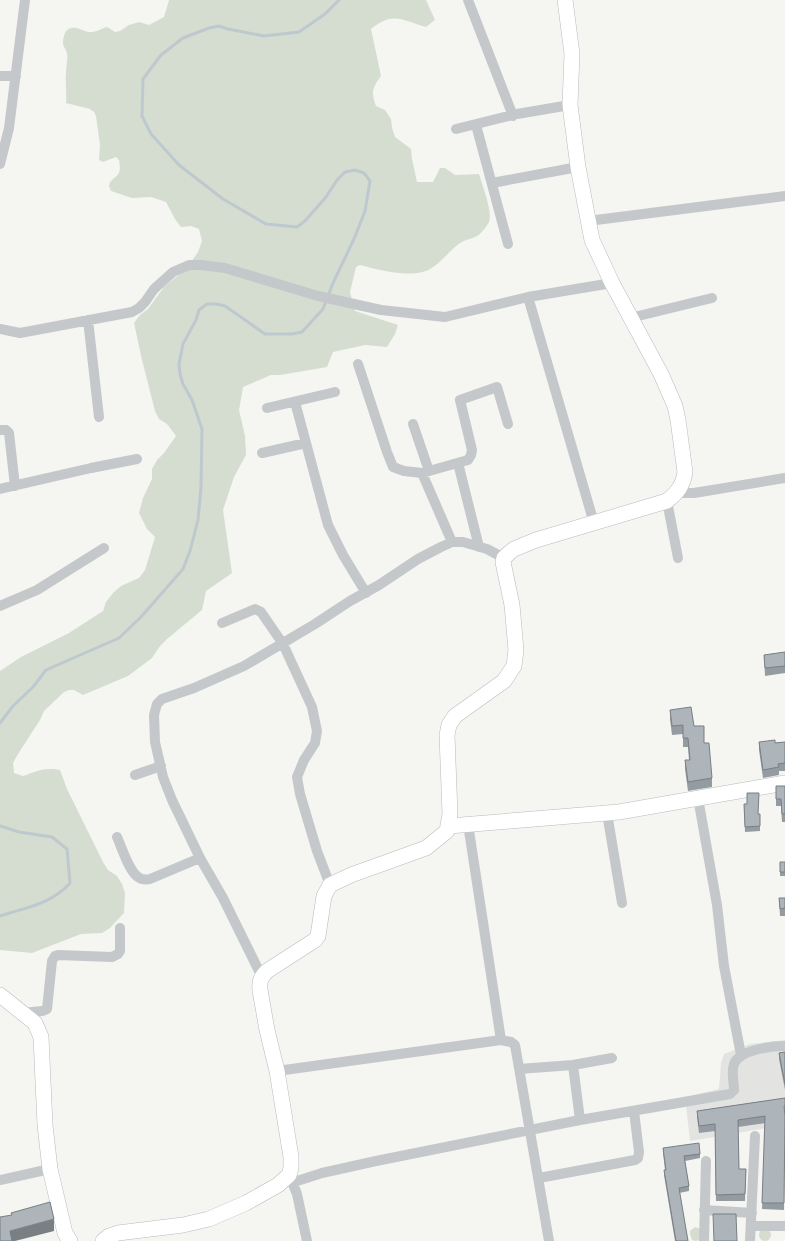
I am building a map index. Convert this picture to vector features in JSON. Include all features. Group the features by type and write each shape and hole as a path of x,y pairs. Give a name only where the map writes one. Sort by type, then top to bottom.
{"main road":[{"path":"103,1241 109,1236 118,1233 183,1225 209,1219 246,1203 291,1179 290,1157 277,1072 264,1017 259,983 262,977 267,971 315,940 318,936 324,896 330,885 351,875 426,848 447,831 450,814 447,735 449,725 455,716 504,681 514,666 516,650 512,605 504,570 504,558 514,549 536,540 594,523 672,497 684,479 685,472 675,406 661,374 630,318 592,240 578,167 570,105 572,54 565,0"},
{"path":"449,826 607,813 785,783"},
{"path":"0,995 35,1023 40,1037 45,1125 50,1169 65,1234 70,1241"}],"street":[{"path":"0,164 9,128 25,0"},
{"path":"468,0 514,116"},
{"path":"0,76 16,76"},
{"path":"456,129 570,105"},
{"path":"476,125 508,244"},
{"path":"492,183 578,167"},
{"path":"588,221 785,196"},
{"path":"0,329 20,333 132,312 139,308 154,289 174,272 189,265 225,268 318,296 380,310 445,317 528,297 612,283"},
{"path":"528,297 594,523"},
{"path":"630,318 712,298"},
{"path":"88,320 99,417"},
{"path":"358,364 393,467 404,471 426,472 468,460 472,455 472,450 460,400 497,387 508,424"},
{"path":"267,408 335,392"},
{"path":"295,402 328,525 343,555 366,593"},
{"path":"413,424 426,472 452,542"},
{"path":"0,430 6,430 10,433 15,486"},
{"path":"262,453 306,443"},
{"path":"0,489 137,459"},
{"path":"458,463 479,546"},
{"path":"678,558 672,497 785,478"},
{"path":"262,977 223,898 200,858 172,800 163,777 155,742 154,715 157,704 162,699 194,688 244,666 283,644 350,600 366,593 441,546 452,542 463,542 487,549 504,558"},
{"path":"0,606 37,590 104,548"},
{"path":"222,624 255,609 261,612 283,644 312,707 317,731 314,743 304,760 298,777 300,794 317,851 330,885"},
{"path":"135,775 160,766"},
{"path":"698,798 717,905 724,966 741,1055"},
{"path":"607,813 622,904"},
{"path":"468,824 501,1040"},
{"path":"118,837 133,873 144,880 150,879 200,858"},
{"path":"23,1013 47,1009 52,961 55,956 115,956 120,951 120,928"},
{"path":"277,1072 501,1040 511,1042 515,1045 549,1241"},
{"path":"307,1241 298,1194 291,1179 580,1120 730,1094 734,1090 733,1066 741,1055 756,1050 785,1046"},
{"path":"519,1069 573,1065 612,1058"},
{"path":"573,1065 580,1120"},
{"path":"539,1178 635,1160 638,1158 639,1152 634,1111"},
{"path":"750,1241 755,1136"},
{"path":"704,1241 706,1161"},
{"path":"0,1180 50,1169"},
{"path":"704,1210 752,1213"},
{"path":"751,1226 785,1226"}],"shaded area":[{"path":"169,0 426,0 435,20 426,27 404,20 392,19 379,23 371,29 381,76 373,91 374,101 376,106 385,110 391,119 395,137 411,149 417,182 433,182 440,168 445,168 455,175 479,174 485,191 490,218 487,226 479,235 460,243 442,260 430,269 423,272 396,273 360,265 356,267 350,292 355,311 398,325 395,334 387,347 365,345 333,352 327,367 280,375 271,375 243,387 239,410 245,436 246,455 234,477 223,510 232,573 206,591 202,610 167,639 152,658 128,676 83,695 74,690 64,692 44,711 13,763 14,773 23,776 45,769 60,770 67,789 103,862 108,870 117,876 122,884 125,893 124,913 110,928 102,933 81,934 32,953 0,950 0,671 21,657 69,633 103,611 106,602 114,592 121,586 139,578 145,570 155,537 147,529 139,513 143,498 152,479 152,469 157,460 176,436 167,424 159,419 155,411 134,323 140,315 148,309 164,287 187,268 198,252 202,241 199,229 191,226 181,227 166,202 151,197 132,198 111,191 109,186 110,182 118,175 120,170 119,160 116,157 103,162 99,160 100,145 96,116 94,112 90,109 66,103 67,56 63,44 63,38 66,32 71,28 92,32 107,27 115,32 139,22 149,25 164,17"},
{"path":"785,1040 785,1125 690,1141 685,1097 719,1089 721,1063 724,1054 750,1044"},
{"path":"695,1227 701,1229 700,1240 695,1241 692,1240 690,1231"},
{"path":"767,1229 770,1230 770,1240 763,1241 760,1240 759,1233 760,1230"}],"building":[{"path":"785,652 785,666 765,668 764,655"},
{"path":"691,707 694,726 704,726 704,743 709,743 712,778 688,782 685,760 690,760 688,738 683,738 683,725 672,726 670,710"},
{"path":"775,740 775,743 785,742 785,763 778,764 779,767 763,770 759,742"},
{"path":"776,786 785,786 785,814 782,814 781,799 776,799"},
{"path":"747,793 759,793 758,814 760,814 760,826 745,827 744,804 747,804"},
{"path":"780,862 785,862 785,872 780,872"},
{"path":"779,898 785,898 785,908 780,909"},
{"path":"785,1052 785,1084 779,1053"},
{"path":"785,1098 784,1203 762,1203 765,1116 738,1120 739,1169 746,1169 745,1194 716,1195 715,1124 699,1126 697,1111"},
{"path":"699,1143 700,1154 684,1156 689,1186 679,1188 688,1241 676,1241 664,1170 666,1170 663,1148"},
{"path":"50,1202 54,1219 10,1231 12,1241 0,1241 0,1217 12,1215 11,1213"},
{"path":"713,1214 736,1214 737,1241 714,1241"}],"waterway":[{"path":"0,723 13,706 33,687 46,670 119,638 141,617 183,569 190,551 198,520 201,487 202,429 192,400 183,384 179,364 183,344 196,320 199,310 207,304 225,306 265,334 292,334 302,332 323,309 365,211 370,181 364,173 355,170 345,172 337,180 326,197 305,221 297,227 266,224 223,199 179,165 151,134 142,116 143,79 161,55 183,38 209,28 219,26 264,36 299,32 325,14 339,0"},
{"path":"0,826 19,832 52,837 67,849 70,883 63,890 46,901 0,916"}]}
